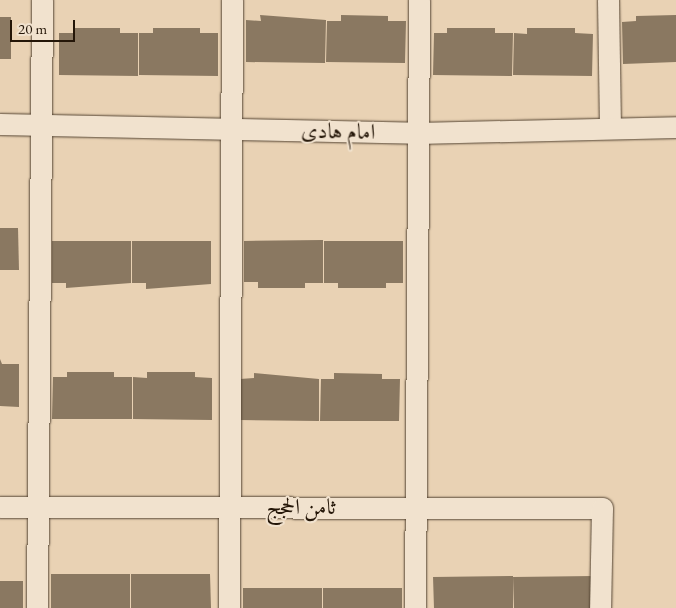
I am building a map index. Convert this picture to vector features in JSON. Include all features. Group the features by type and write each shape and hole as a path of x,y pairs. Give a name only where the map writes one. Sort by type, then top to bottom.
{"street":[{"path":"37,608 38,125 42,0"},
{"path":"229,608 226,507 232,0"},
{"path":"415,608 419,0"},
{"path":"608,0 610,128"},
{"name":"امام هادی","path":"0,124 417,133 676,127"},
{"name":"ثامن الحجج","path":"0,507 602,508 600,608"}],"building":[{"path":"260,15 326,20 325,63 246,62 246,20 261,21"},
{"path":"341,15 388,16 388,21 406,21 405,63 326,62 327,21 341,21"},
{"path":"676,15 676,62 623,64 622,22 636,21 636,16"},
{"path":"0,17 11,17 11,59 0,59"},
{"path":"73,28 120,28 120,33 138,33 138,76 59,75 59,33 73,33"},
{"path":"153,28 200,28 200,33 218,33 218,76 139,75 139,33 153,33"},
{"path":"447,28 495,28 495,33 513,33 512,76 433,75 434,33 447,33"},
{"path":"527,28 575,28 575,33 593,34 592,76 513,75 514,33 527,34"},
{"path":"0,228 18,228 19,270 0,270"},
{"path":"323,240 323,283 305,283 305,288 258,288 258,282 244,282 244,241"},
{"path":"52,241 131,241 131,283 66,288 66,283 52,283"},
{"path":"132,241 211,241 211,284 146,289 146,283 132,283"},
{"path":"324,241 403,241 403,283 386,283 386,288 338,288 338,283 324,283"},
{"path":"0,359 2,364 19,364 19,407 0,406"},
{"path":"67,372 114,372 114,377 132,377 132,419 52,419 53,377 67,377"},
{"path":"147,372 195,372 195,377 212,378 212,420 133,419 133,377 147,378"},
{"path":"254,373 319,379 319,421 240,420 240,379 254,378"},
{"path":"334,373 382,374 382,379 400,379 399,421 320,421 321,379 334,379"},
{"path":"51,574 130,574 130,608 51,608"},
{"path":"131,574 210,574 211,608 131,608"},
{"path":"513,576 513,608 434,608 433,577"},
{"path":"593,576 593,608 514,608 513,577"},
{"path":"0,581 23,581 23,608 0,608"},
{"path":"243,588 322,588 322,608 243,608"},
{"path":"323,588 402,588 402,608 323,608"}]}
